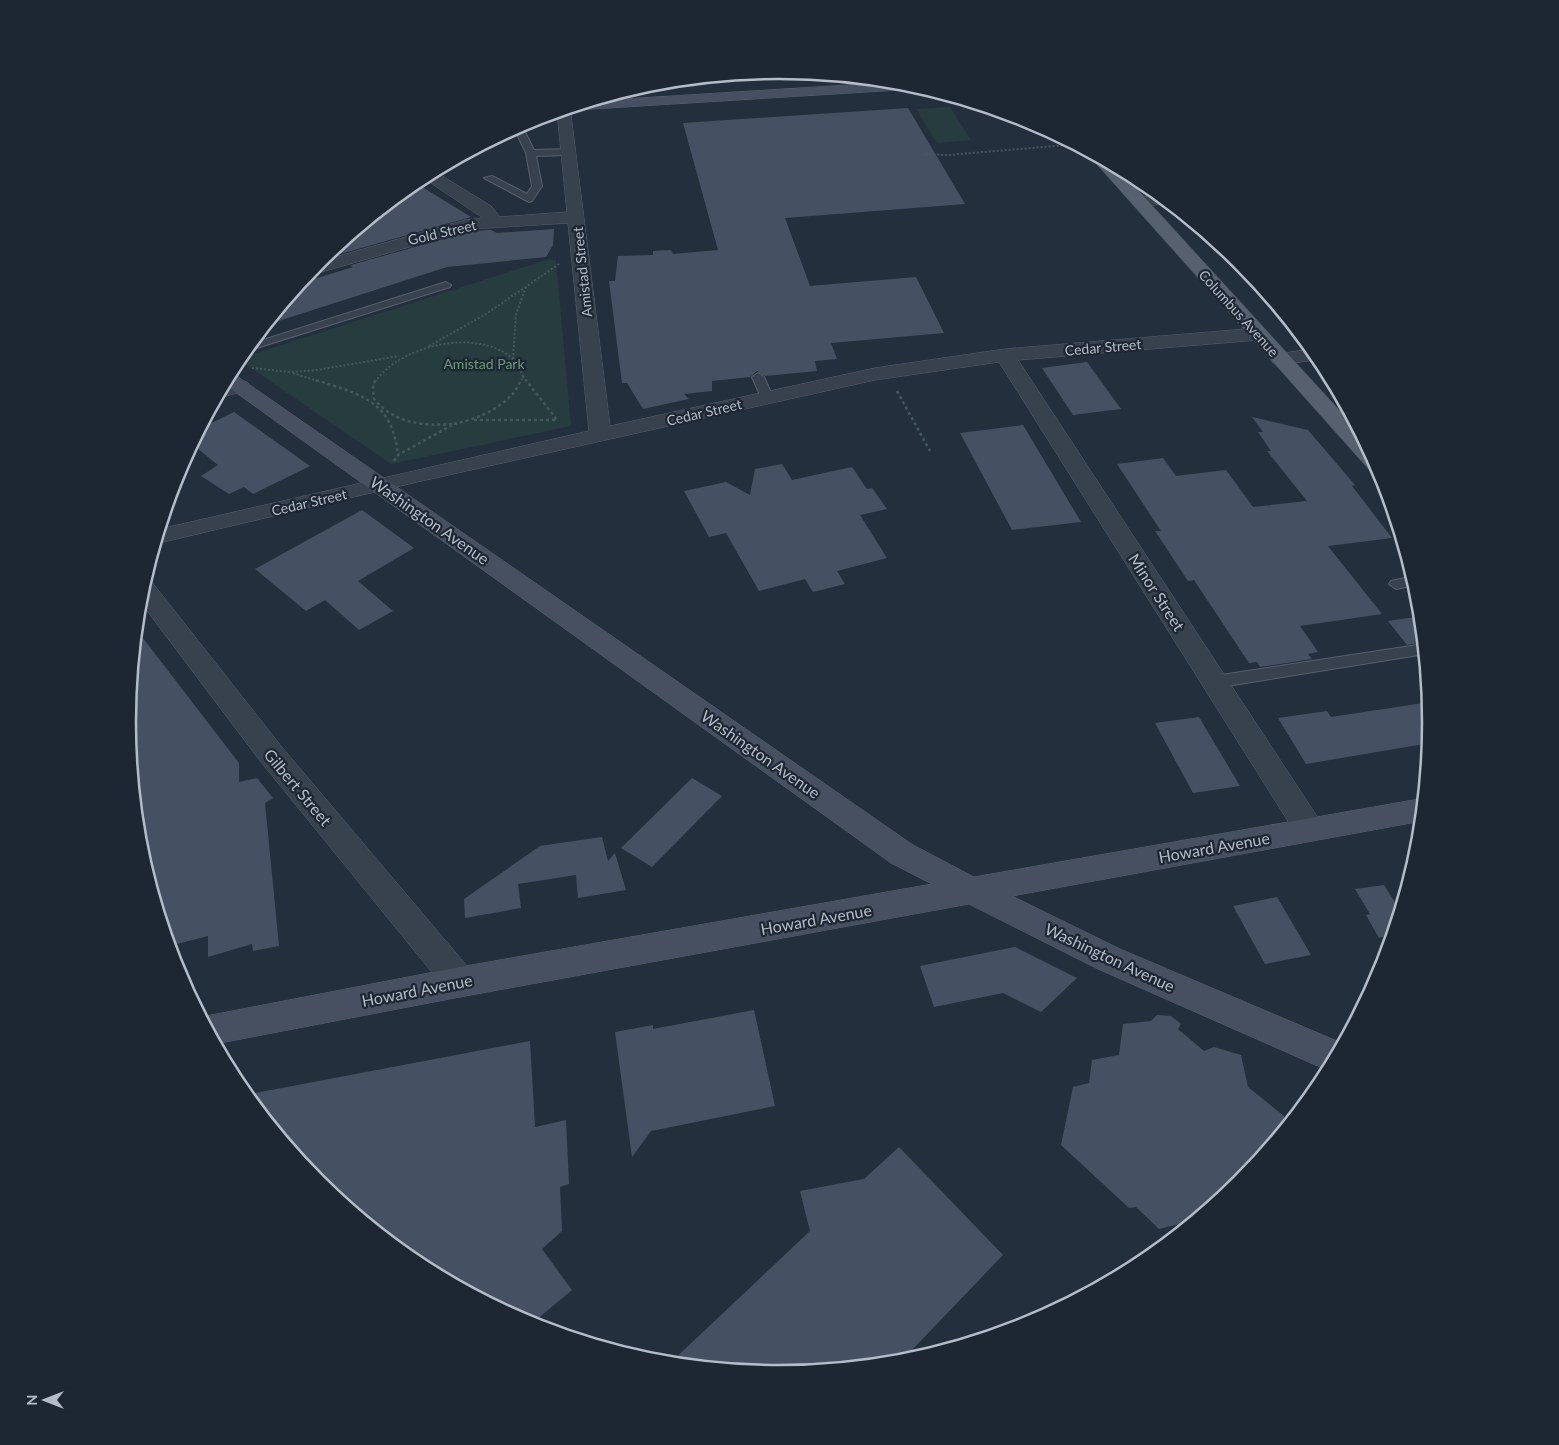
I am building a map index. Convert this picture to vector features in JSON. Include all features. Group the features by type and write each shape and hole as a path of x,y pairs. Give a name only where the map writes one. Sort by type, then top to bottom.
{"main road":[{"path":"669,88 823,80"},
{"path":"600,105 883,87"},
{"path":"646,103 649,96 674,88"},
{"name":"Columbus Avenue","path":"1114,173 1361,448"},
{"name":"Washington Avenue","path":"237,377 379,485 460,539 902,854 1045,928 1110,959 1330,1055"},
{"name":"Howard Avenue","path":"214,1029 460,982 1418,809"}],"street":[{"name":"Amistad Street","path":"565,116 600,434"},
{"path":"436,179 485,210 491,216 492,222"},
{"path":"1141,202 1156,201"},
{"name":"Gold Street","path":"327,265 440,231 471,224 576,217"},
{"name":"Cedar Street","path":"164,535 600,434 910,368 1005,355 1258,334"},
{"name":"Minor Street","path":"1005,355 1309,829"},
{"path":"1280,359 1308,355"},
{"name":"Gilbert Street","path":"148,595 271,754 460,982"}],"lane":[{"path":"489,178 529,199 536,186 531,152 522,133"},
{"path":"531,152 569,152"},
{"path":"258,346 446,285"},
{"path":"758,376 767,398"},
{"path":"1396,584 1407,582"},
{"path":"1215,682 1419,650"}],"path":[{"path":"925,154 948,155 1063,144"},
{"path":"237,377 343,367 400,356 428,346 486,314 562,263"},
{"path":"470,420 557,420 522,376 513,359 514,321 517,305 527,285"},
{"path":"428,346 470,344 497,350 513,359"},
{"path":"400,356 375,381 374,400 396,437 398,455 454,424"},
{"path":"290,372 347,391 380,408 389,415 415,424 454,424 487,413 517,390 522,376"},
{"path":"897,390 930,451"}],"green space":[{"path":"950,107 971,140 937,143 916,109"},
{"name":"Amistad Park","path":"549,259 556,261 571,426 391,464 245,364 252,355"}],"building":[{"path":"908,108 965,204 785,218 810,286 916,277 944,333 831,343 837,359 815,361 817,371 765,376 757,371 750,377 712,381 712,391 684,394 689,399 643,409 627,383 622,383 609,281 615,281 618,256 653,255 653,251 671,250 673,254 718,250 683,123"},
{"path":"422,187 471,217 340,254 388,212"},
{"path":"554,229 553,245 546,257 447,267 277,322 313,279 353,267 351,265 472,231 491,230 497,233"},
{"path":"1087,362 1121,409 1073,415 1042,368"},
{"path":"234,412 310,466 253,494 244,487 229,494 201,476 218,465 197,448 210,424"},
{"path":"1252,417 1308,430 1355,485 1352,486 1392,538 1328,546 1382,614 1300,626 1318,652 1308,654 1312,659 1260,667 1257,662 1249,663 1194,580 1188,581 1155,531 1161,531 1117,464 1163,458 1176,476 1226,470 1253,507 1307,501 1267,451 1271,451 1258,432 1263,432"},
{"path":"1023,425 1081,522 1012,530 960,433"},
{"path":"782,464 792,480 852,467 867,489 872,488 887,509 860,515 887,558 837,571 845,584 813,592 805,579 759,591 726,533 709,537 684,491 726,482 750,495 755,469"},
{"path":"362,510 414,548 358,581 393,611 359,630 325,600 306,611 255,569"},
{"path":"1414,617 1418,643 1407,645 1388,621"},
{"path":"141,636 239,763 239,782 257,778 273,798 265,803 279,946 253,951 252,944 208,957 208,936 176,944 158,889 148,848 141,807 137,765 137,680"},
{"path":"1423,703 1422,744 1306,764 1278,718 1327,711 1331,717"},
{"path":"1199,717 1240,786 1193,793 1155,723"},
{"path":"692,778 722,796 652,867 621,848"},
{"path":"602,837 608,861 615,853 626,890 578,898 576,875 518,884 521,908 465,918 464,899 540,846"},
{"path":"1384,885 1396,905 1386,936 1379,938 1366,915 1370,914 1355,889"},
{"path":"1277,897 1311,955 1265,964 1233,906"},
{"path":"1015,947 1077,978 1041,1012 1003,993 934,1007 920,966"},
{"path":"754,1010 775,1106 651,1131 632,1157 615,1032 653,1025 653,1029"},
{"path":"1157,1015 1171,1016 1181,1024 1178,1029 1204,1051 1214,1047 1241,1055 1248,1087 1284,1116 1284,1121 1235,1178 1183,1223 1159,1229 1136,1207 1129,1208 1061,1145 1073,1087 1089,1083 1092,1060 1119,1055 1123,1024 1151,1021"},
{"path":"530,1041 535,1127 566,1120 569,1184 560,1187 562,1231 542,1249 572,1290 538,1319 495,1300 422,1258 388,1233 324,1178 296,1147 254,1093"},
{"path":"899,1147 1003,1255 912,1350 914,1352 864,1361 822,1365 737,1365 676,1358 810,1231 800,1191 864,1179"}]}
